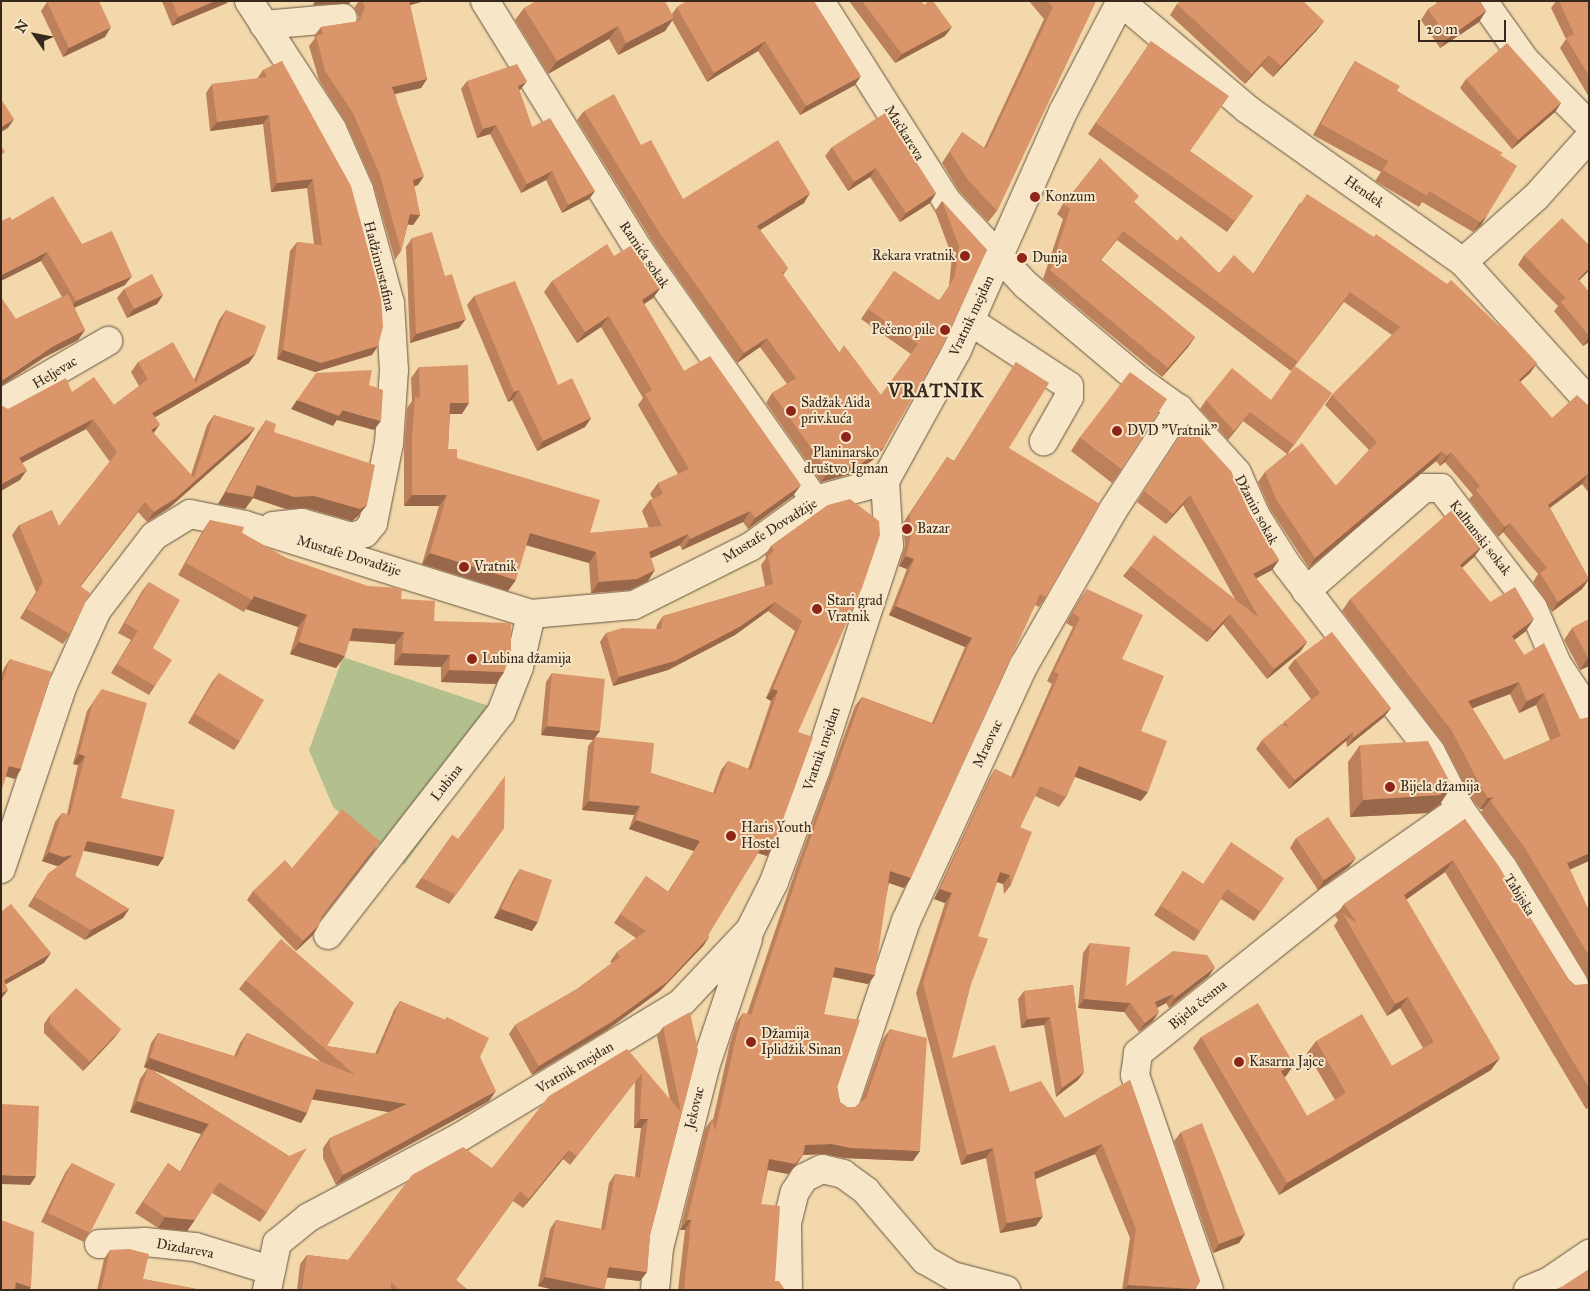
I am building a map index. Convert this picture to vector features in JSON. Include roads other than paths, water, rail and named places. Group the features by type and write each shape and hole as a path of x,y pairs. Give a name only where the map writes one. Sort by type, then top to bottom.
{"street":[{"name":"Hadžimustafina","path":"249,1 332,129 359,190 390,302 394,370 389,443 375,516 365,533 352,537 302,523 253,528"},
{"name":"Ramića sokak","path":"485,1 639,250 815,500"},
{"name":"Mačkareva","path":"820,1 947,201 999,257"},
{"path":"1482,1 1524,59 1589,125"},
{"name":"Vratnik mejdan","path":"269,1280 277,1243 309,1217 460,1137 680,1004 750,930 774,882 812,778 889,546 885,481 970,321 1063,112 1121,2"},
{"name":"Hendek","path":"1121,2 1247,109 1463,262 1589,402"},
{"path":"264,25 343,18"},
{"path":"1463,262 1536,197 1589,138"},
{"name":"Džanin sokak","path":"999,257 1026,285 1140,381 1179,409 1237,473 1256,516 1306,590 1431,752 1460,809"},
{"path":"970,321 1069,386 1069,397 1044,442"},
{"name":"Heljevac","path":"1,403 108,341"},
{"name":"Mraovac","path":"844,1102 906,921 1024,665 1112,510 1179,409"},
{"name":"Mustafe Dovadžije","path":"1,869 63,685 97,610 154,536 190,514 253,528 531,614 634,605 750,547 815,500 885,481"},
{"name":"Kalhanski sokak","path":"1306,590 1424,488 1441,488 1533,608 1557,664 1589,712"},
{"name":"Lubina","path":"328,935 501,713 519,666 531,614"},
{"name":"Tabijska","path":"1460,809 1503,868 1574,983"},
{"name":"Bijela česma","path":"1209,1290 1135,1075 1138,1053 1330,900 1460,809"},
{"name":"Jekovac","path":"655,1290 659,1248 705,1066 750,930"},
{"path":"788,1290 786,1223 795,1192 804,1178 822,1169 843,1174 866,1191 925,1260 952,1276 1006,1290"},
{"name":"Dizdareva","path":"99,1244 145,1242 194,1248 269,1280"},
{"path":"1528,1290 1548,1282 1589,1254"}],"place":[{"name":"Konzum","path":"1035,197"},
{"name":"Rekara vratnik","path":"965,256"},
{"name":"Dunja","path":"1022,258"},
{"name":"Pečeno pile","path":"945,330"},
{"name":"Sadžak Aida priv.kuća","path":"791,411"},
{"name":"DVD \"Vratnik\"","path":"1117,431"},
{"name":"Planinarsko društvo Igman","path":"846,437"},
{"name":"Bazar","path":"907,529"},
{"name":"Vratnik","path":"464,567"},
{"name":"Stari grad Vratnik","path":"817,609"},
{"name":"Lubina džamija","path":"472,659"},
{"name":"Bijela džamija","path":"1390,787"},
{"name":"Haris Youth Hostel","path":"731,836"},
{"name":"Džamija Iplidžik Sinan","path":"751,1042"},
{"name":"Kasarna Jajce","path":"1239,1062"}],"district":[{"name":"VRATNIK","path":"936,391"}]}
